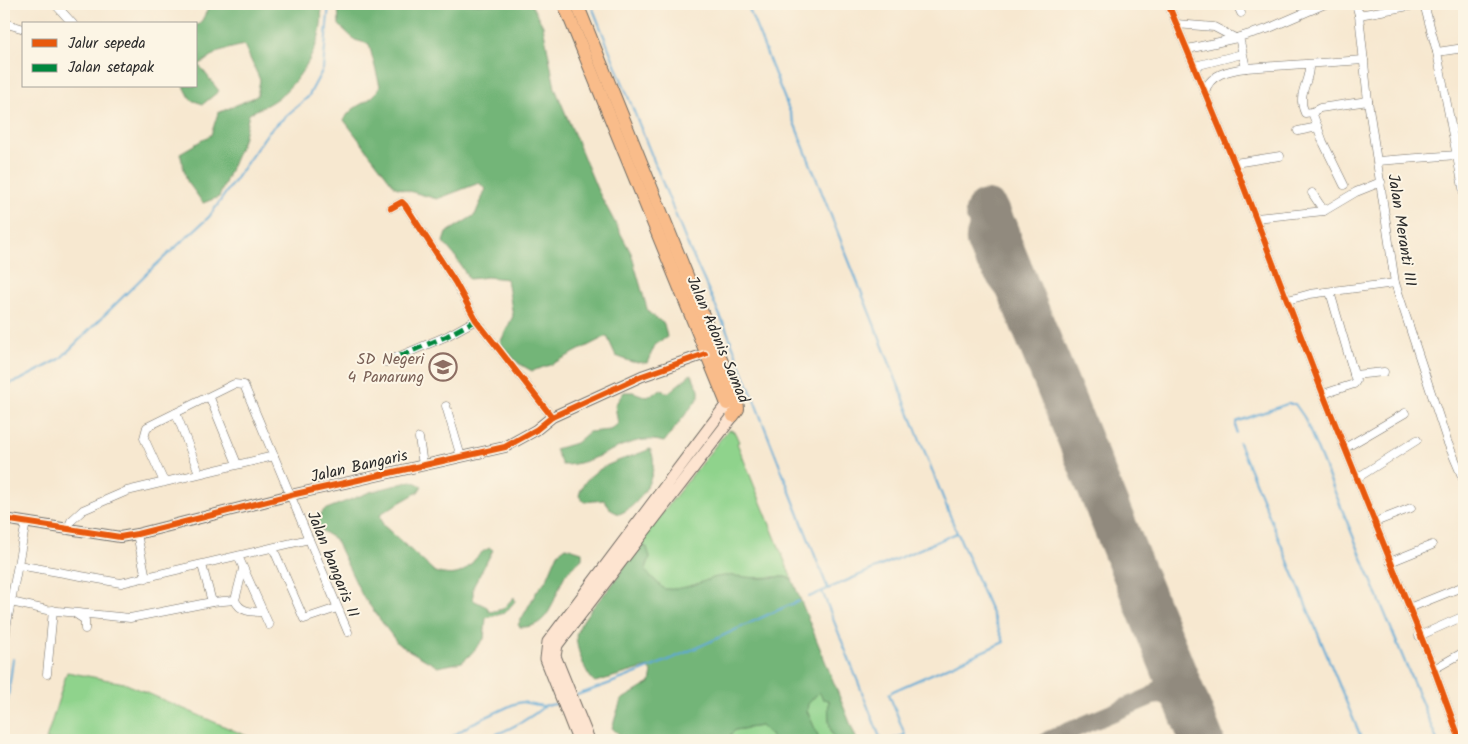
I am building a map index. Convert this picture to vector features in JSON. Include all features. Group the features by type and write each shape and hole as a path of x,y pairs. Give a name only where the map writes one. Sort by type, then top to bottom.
{"highway":[{"name":"Jalan Adonis Samad","path":"564,4 737,399 738,409 733,416"},
{"name":"Jalan Adonis Samad","path":"577,4 661,227 704,354 727,404"}],"main road":[{"name":"Jalan Adonis Samad","path":"727,404 733,416"},
{"path":"567,697 546,659 548,642 727,404"},
{"path":"578,740 555,656 557,645 733,416"},
{"path":"571,710 589,740"}],"street":[{"path":"55,4 71,22"},
{"path":"1168,4 1256,218 1323,394 1460,736"},
{"path":"1237,4 1241,14"},
{"path":"1188,49 1268,29 1325,4"},
{"name":"Jalan Meranti III","path":"1356,4 1360,15 1368,101 1395,283 1447,441 1464,482"},
{"path":"1360,15 1420,4"},
{"path":"1424,4 1437,52 1464,193"},
{"path":"4,22 22,28"},
{"path":"1176,24 1214,27 1237,38 1246,68"},
{"path":"1437,52 1464,48"},
{"path":"1195,66 1242,54"},
{"path":"1205,93 1211,80 1230,71 1246,68 1364,60"},
{"path":"1309,65 1309,72 1301,96 1304,113 1324,107 1368,101"},
{"path":"1312,112 1344,185"},
{"path":"1298,131 1318,127"},
{"path":"1234,163 1280,156"},
{"path":"1378,161 1457,156"},
{"path":"1256,218 1324,212 1356,192 1381,182"},
{"path":"1312,193 1324,212"},
{"path":"391,208 402,202 406,205 455,282 476,320 552,417"},
{"path":"1288,300 1395,283"},
{"path":"1323,394 1354,384 1354,375 1330,292"},
{"path":"386,362 447,336 476,320"},
{"name":"Jalan Bangaris","path":"4,519 120,537 137,534 291,495 509,445 536,430 552,417 642,376 704,354"},
{"path":"1354,375 1384,372"},
{"name":"Jalan bangaris II","path":"164,482 144,438 144,432 147,427 210,398 234,384 244,385 348,632"},
{"path":"210,398 237,464"},
{"path":"446,406 461,457"},
{"path":"176,412 199,473"},
{"path":"1345,448 1405,413"},
{"path":"419,438 423,465"},
{"path":"1357,478 1417,440"},
{"path":"67,530 75,517 96,504 127,491 274,456"},
{"path":"1375,522 1412,508"},
{"path":"4,663 8,605 26,522"},
{"path":"137,534 146,578"},
{"path":"18,565 75,574 114,583 126,583 309,539"},
{"path":"1390,562 1432,545"},
{"path":"272,548 304,619 337,608"},
{"path":"238,556 269,625"},
{"path":"202,564 212,602"},
{"path":"235,600 243,569"},
{"path":"1409,608 1464,586"},
{"path":"8,605 130,618 212,602 235,600"},
{"path":"235,600 243,610 263,612"},
{"path":"47,674 53,610"},
{"path":"74,613 85,620 85,629"},
{"path":"1419,636 1464,616"},
{"path":"1434,669 1464,652"}],"green space":[{"path":"209,4 320,4 322,16 317,42 298,78 280,96 249,114 243,140 219,197 203,203 187,181 180,153 211,135 218,113 257,96 260,80 244,45 219,51 199,65 219,91 203,104 191,100 185,88 198,88 198,24"},
{"path":"338,4 531,4 543,26 555,88 597,189 631,253 648,312 664,324 667,337 655,345 647,363 632,362 616,356 607,336 550,365 532,371 518,363 500,343 513,316 507,279 487,277 469,279 455,256 443,242 446,233 475,215 486,189 479,183 437,199 395,187 344,120 352,110 372,97 380,86 369,44 355,40 339,25"},
{"path":"691,374 699,389 699,397 664,442 638,441 588,460 562,465 555,449 576,443 589,432 610,430 618,424 615,405 624,392 633,392 647,397 661,390 668,393"},
{"path":"731,430 735,433 739,442 737,443 792,579 786,577 714,578 680,590 664,589 645,571 650,557 637,545 727,431"},
{"path":"650,449 653,458 651,477 641,496 627,510 619,514 611,510 604,500 584,502 579,496 589,477 598,470"},
{"path":"412,481 422,486 418,492 380,514 383,525 435,572 456,574 463,571 477,557 490,548 493,550 473,587 473,600 487,607 490,612 503,609 514,597 515,601 505,613 486,618 484,639 462,662 438,667 398,644 362,595 335,539 317,528 315,522 324,510 370,492"},
{"path":"637,545 647,547 650,557 645,571 664,589 683,588 725,576 781,577 792,579 857,740 835,740 830,725 829,700 823,699 819,692 808,704 807,711 820,740 773,740 771,735 761,726 735,730 726,740 626,740 612,728 621,700 650,683 652,672 648,667 595,682 591,679 584,666 576,637 584,619 612,585"},
{"path":"566,547 582,552 582,559 565,575 554,602 545,617 538,623 520,627 518,625 537,591 547,579 558,553"},
{"path":"67,672 124,683 256,740 46,740"},
{"path":"819,692 829,699 829,720 835,740 820,740 807,711 807,704"},
{"path":"761,726 771,735 773,740 726,740 735,730"}],"waterway":[{"path":"4,385 20,380 60,359 148,272 209,217 269,131 308,97 323,69 329,4"},
{"path":"591,4 686,241 727,331 828,589"},
{"path":"747,4 957,533 809,597"},
{"path":"1236,433 1236,422 1287,404 1295,404 1304,417 1437,740"},
{"path":"1239,443 1362,740"},
{"path":"889,740 905,735 889,694 1004,642 958,534"},
{"path":"822,591 881,740"},
{"path":"577,695 668,660 799,601"},
{"path":"4,726 13,659"},
{"path":"447,740 471,724 514,704 522,702 543,706 556,704"},
{"path":"481,740 515,726 531,717 546,705"}],"taxiway":[{"path":"1003,252 1012,237 1010,229 1006,222 999,217 987,218 979,225 976,233 975,242 978,251 992,273 1034,328"},
{"path":"1048,740 1152,696 1162,687 1167,679 1169,669 1168,656"},
{"path":"1152,696 1160,695 1182,701 1194,719"}],"runway":[{"path":"987,212 1202,740"}],"marked path":[{"path":"386,362 447,336 476,320"}],"cycle path":[{"path":"1168,4 1238,172 1323,394 1434,669 1460,740"},
{"path":"391,208 402,202 405,205 455,282 476,320 552,417"},
{"path":"4,519 120,537 137,534 291,495 505,447 536,430 552,417 642,376 705,354"}],"place":[{"name":"SD Negeri 4 Panarung","path":"443,367"}]}
